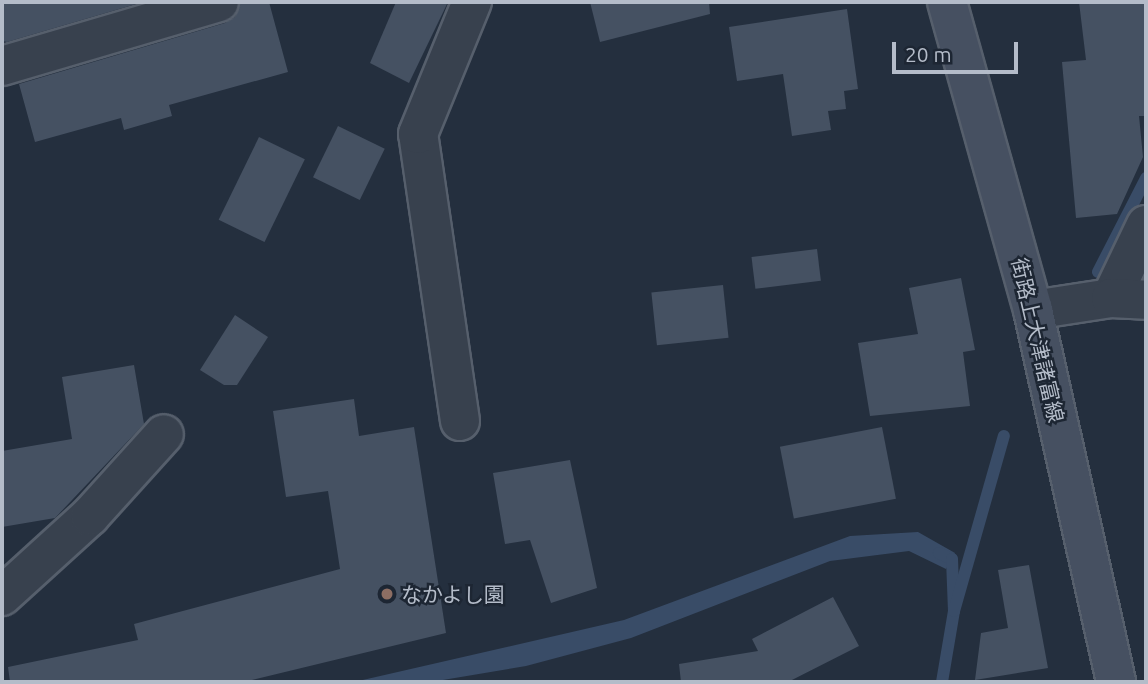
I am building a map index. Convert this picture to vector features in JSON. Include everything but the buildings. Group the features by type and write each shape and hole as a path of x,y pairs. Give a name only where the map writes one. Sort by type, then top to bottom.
{"street":[{"path":"2,66 219,2"},
{"path":"460,421 418,134 472,2"},
{"name":"街路上大津諸富線","path":"947,2 1033,310 1116,682"},
{"path":"1033,310 1129,299 1146,225"},
{"path":"2,596 90,516 164,434"}],"water":[{"path":"918,532 955,553 946,569 909,551 830,561 631,638 526,666 431,682 354,682 624,620 850,536"}],"waterway":[{"path":"1098,272 1146,178"},
{"path":"942,682 954,611 1004,436"},
{"path":"939,553 952,559 954,611"}],"place":[{"name":"なかよし園","path":"387,594"}]}
